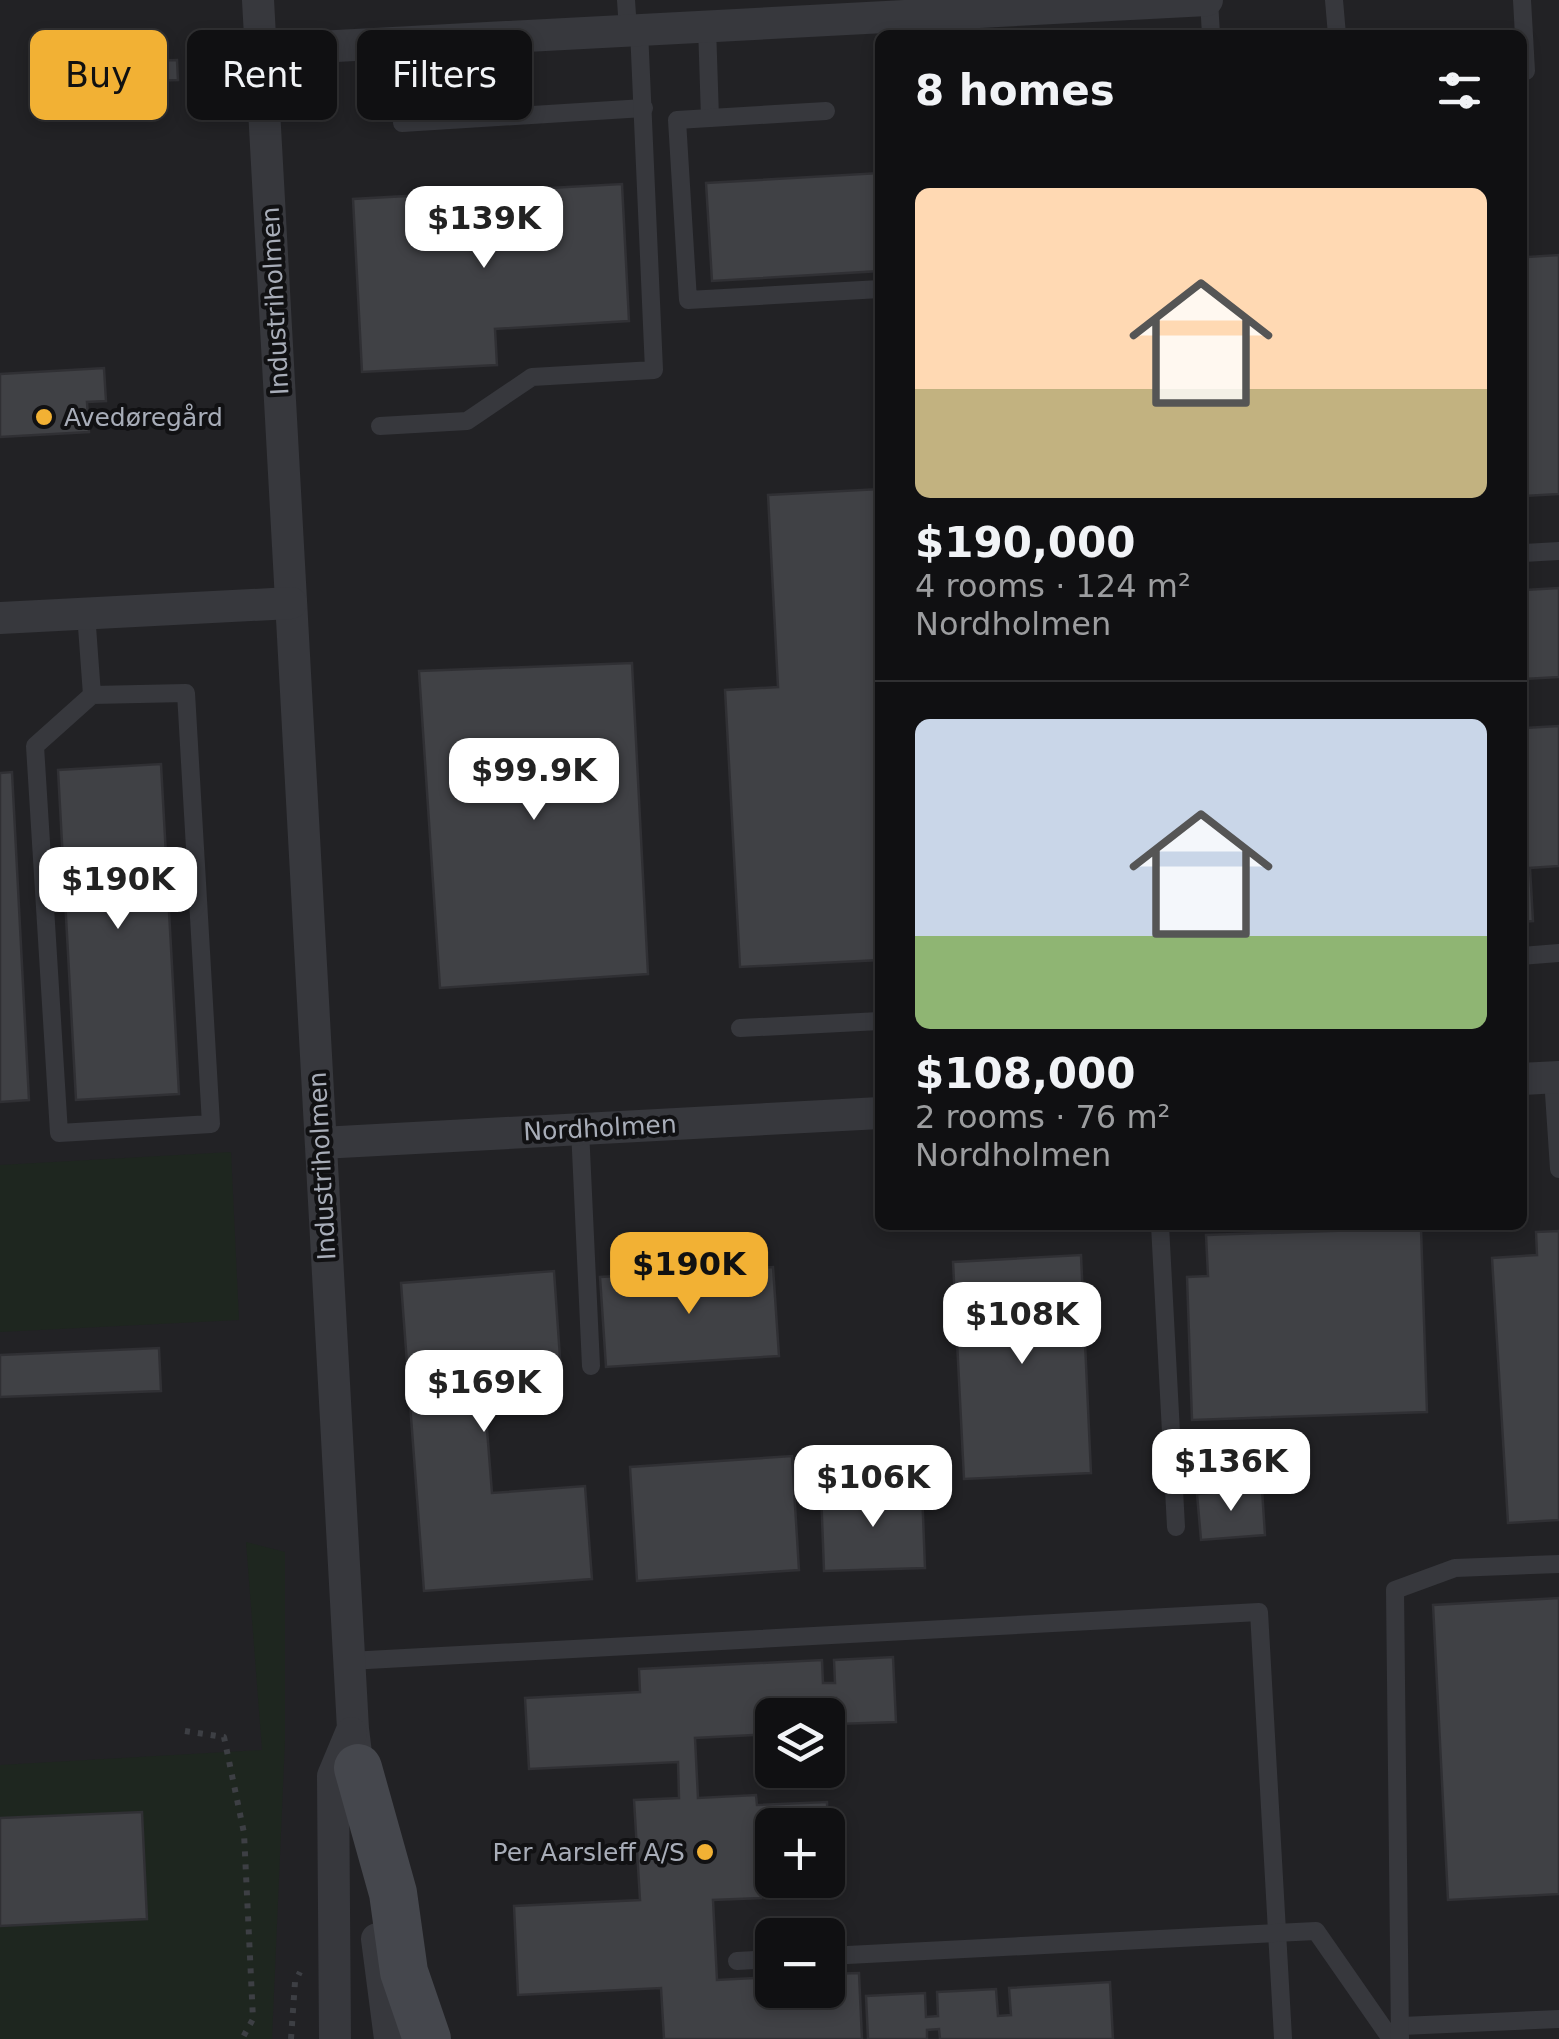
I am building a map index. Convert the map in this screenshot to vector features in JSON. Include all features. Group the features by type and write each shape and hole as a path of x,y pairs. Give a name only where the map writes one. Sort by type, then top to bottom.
{"street":[{"name":"Industriholmen","path":"258,0 260,30"},
{"path":"337,44 631,20 707,26 941,24 1082,3 1208,0"},
{"name":"Industriholmen","path":"265,120 349,1661 390,2039"},
{"path":"0,618 291,602"},
{"name":"Nordholmen","path":"321,1143 875,1113"},
{"name":"Industriholmen","path":"335,2039 332,1776 356,1748"},
{"path":"356,1748 394,1894 404,1972 427,2039"}],"lane":[{"path":"1208,0 1211,30"},
{"path":"1334,0 1337,30"},
{"path":"1522,0 1524,30"},
{"path":"380,426 467,421 532,377 654,370 644,108 631,20"},
{"path":"707,26 710,118"},
{"path":"402,123 644,108"},
{"path":"826,111 677,120 688,300 875,289"},
{"path":"1527,554 1559,552"},
{"path":"86,613 92,694"},
{"path":"186,693 211,1124 59,1132 35,746 92,694 186,693"},
{"path":"1527,956 1559,954"},
{"path":"740,1028 875,1020"},
{"path":"1545,1078 1559,1169"},
{"path":"580,1130 591,1366"},
{"path":"1160,1230 1176,1527"},
{"path":"1398,2035 1395,1590 1455,1568 1559,1564"},
{"path":"349,1661 1259,1612 1282,2038"},
{"path":"845,1955 1316,1932 1398,2035"},
{"path":"737,1961 755,1960"},
{"path":"1398,2035 1559,2018"}],"path":[{"path":"185,1731 224,1737 244,1833 253,2019 242,2039"},
{"path":"291,2039 292,2027"}],"shaded area":[{"path":"0,0 1559,0 1559,2039 0,2039"},
{"path":"231,1152 239,1320 0,1332 0,1165"},
{"path":"246,1542 285,1552 285,1741 272,2039 0,2039 0,1926 147,1919 0,1818 0,1765 262,1750"}],"building":[{"path":"167,60 177,60 178,80 167,80"},
{"path":"875,173 875,271 712,281 706,183"},
{"path":"622,184 629,321 495,329 497,365 362,372 353,199"},
{"path":"1527,242 1528,257 1559,255 1559,494 1527,496"},
{"name":"Avedøregård","path":"104,368 106,401 87,402 89,432 0,437 0,374"},
{"path":"875,489 875,960 740,967 725,690 778,687 768,495"},
{"path":"1559,588 1559,677 1527,679 1527,590"},
{"path":"632,663 648,974 440,988 419,671"},
{"path":"1559,726 1559,866 1530,868 1533,921 1527,922 1527,728"},
{"path":"161,764 179,1094 76,1100 58,770"},
{"path":"12,772 29,1100 0,1102 0,773"},
{"path":"1421,1230 1427,1412 1192,1420 1187,1277 1208,1276 1206,1235"},
{"path":"1559,1231 1559,1520 1508,1523 1492,1258 1537,1255 1536,1232"},
{"path":"1081,1255 1091,1473 964,1479 953,1262"},
{"path":"773,1267 779,1356 606,1367 600,1277"},
{"path":"554,1271 561,1372 483,1378 492,1493 585,1486 592,1579 424,1591 401,1283"},
{"path":"159,1348 161,1391 0,1397 0,1355"},
{"path":"792,1456 799,1570 637,1581 630,1467"},
{"path":"922,1489 925,1568 824,1571 821,1492"},
{"path":"1262,1489 1265,1535 1201,1540 1197,1494"},
{"path":"1559,1598 1559,1894 1448,1900 1433,1605"},
{"name":"Per Aarsleff A/S","path":"893,1657 896,1722 845,1724 845,1698 755,1698 755,1735 695,1738 698,1798 756,1795 757,1805 827,1802 827,1808 755,1808 755,1898 761,1898 713,1900 717,1980 755,1978 755,2008 845,2008 845,1973 859,1973 862,2039 664,2039 661,1988 518,1995 514,1906 640,1900 634,1800 679,1798 678,1762 529,1769 525,1698 640,1692 639,1669 822,1660 823,1683 835,1683 834,1660"},
{"path":"142,1812 147,1919 0,1926 0,1818"},
{"path":"1110,1982 1113,2039 940,2039 939,2029 927,2030 927,2039 868,2039 866,1996 925,1993 926,2017 938,2016 937,1992 996,1989 998,2016 1011,2015 1009,1988"}],"place":[{"name":"Avedøregård","path":"44,417"},
{"name":"Per Aarsleff A/S","path":"705,1852"}]}
